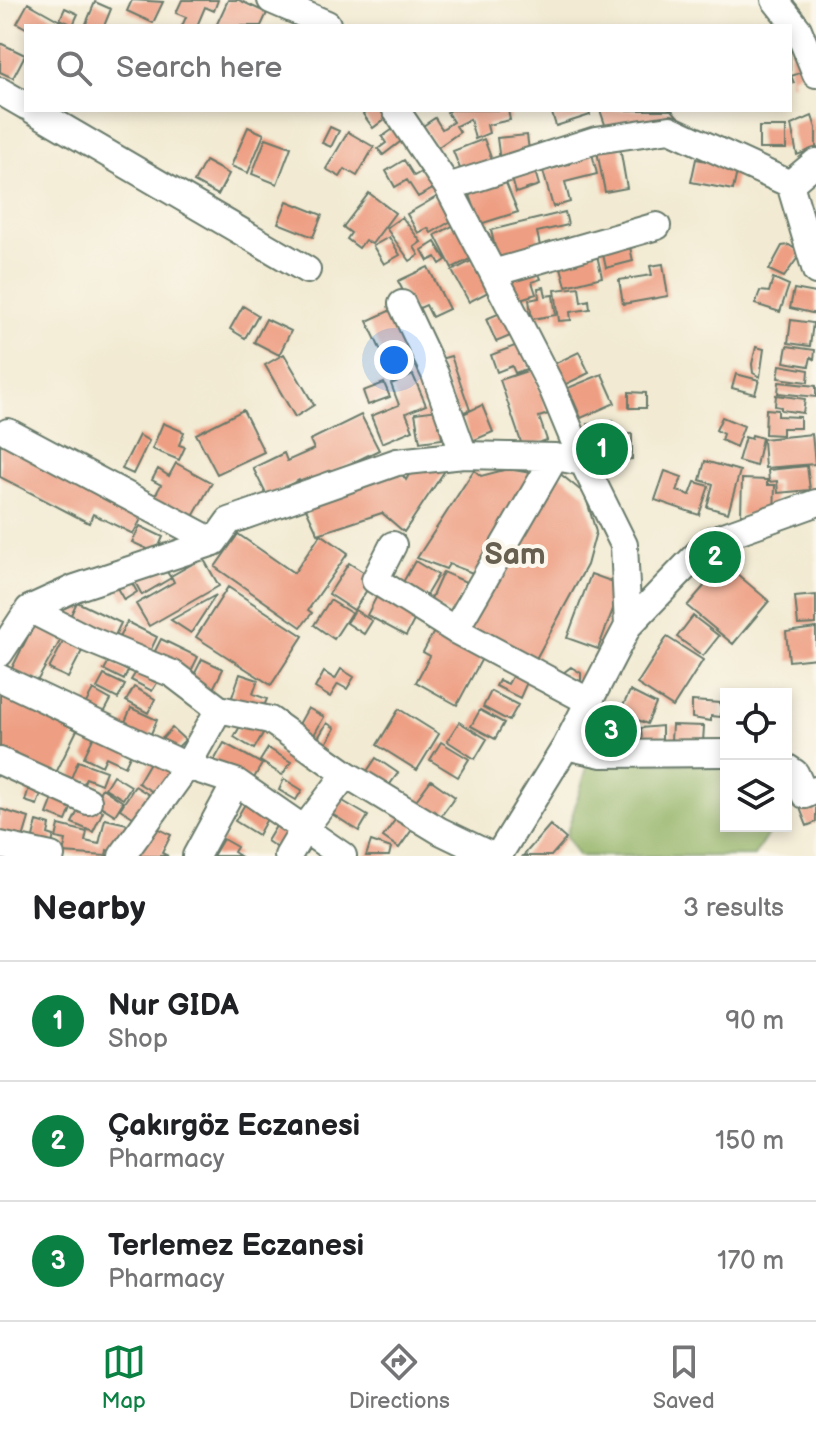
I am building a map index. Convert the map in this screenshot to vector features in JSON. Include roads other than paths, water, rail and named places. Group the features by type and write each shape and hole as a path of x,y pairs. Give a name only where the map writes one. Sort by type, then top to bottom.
{"street":[{"path":"271,0 326,24"},
{"path":"313,0 327,24"},
{"path":"775,0 798,29 816,74"},
{"path":"0,91 24,105"},
{"path":"36,112 307,270"},
{"path":"397,112 448,187 553,390 583,462 624,545 628,626"},
{"path":"448,187 596,140 670,129 790,184 816,271"},
{"path":"790,184 816,162"},
{"path":"493,273 657,226"},
{"path":"402,304 435,374 464,455"},
{"path":"8,432 214,542"},
{"path":"0,653 29,609 75,588 214,542 229,521 397,462 464,455 555,457 583,462"},
{"path":"455,630 555,457"},
{"path":"29,609 88,639 173,674 219,709 270,720 346,774 440,831 495,856 566,746 628,626 710,541 816,503"},
{"path":"393,545 375,580 455,630 588,701"},
{"path":"0,678 187,766 236,782 343,856"},
{"path":"122,856 187,766 219,709"},
{"path":"566,746 602,754 720,753"},
{"path":"0,761 88,801"},
{"path":"792,771 805,795 816,790"},
{"path":"288,856 304,829 346,774"},
{"path":"196,856 236,782"},
{"path":"0,845 51,856"}],"place":[{"name":"Nur GIDA","path":"602,449"},
{"name":"Çakırgöz Eczanesi","path":"715,557"},
{"name":"Terlemez Eczanesi","path":"611,731"}],"district":[{"name":"Sam","path":"515,555"}]}
